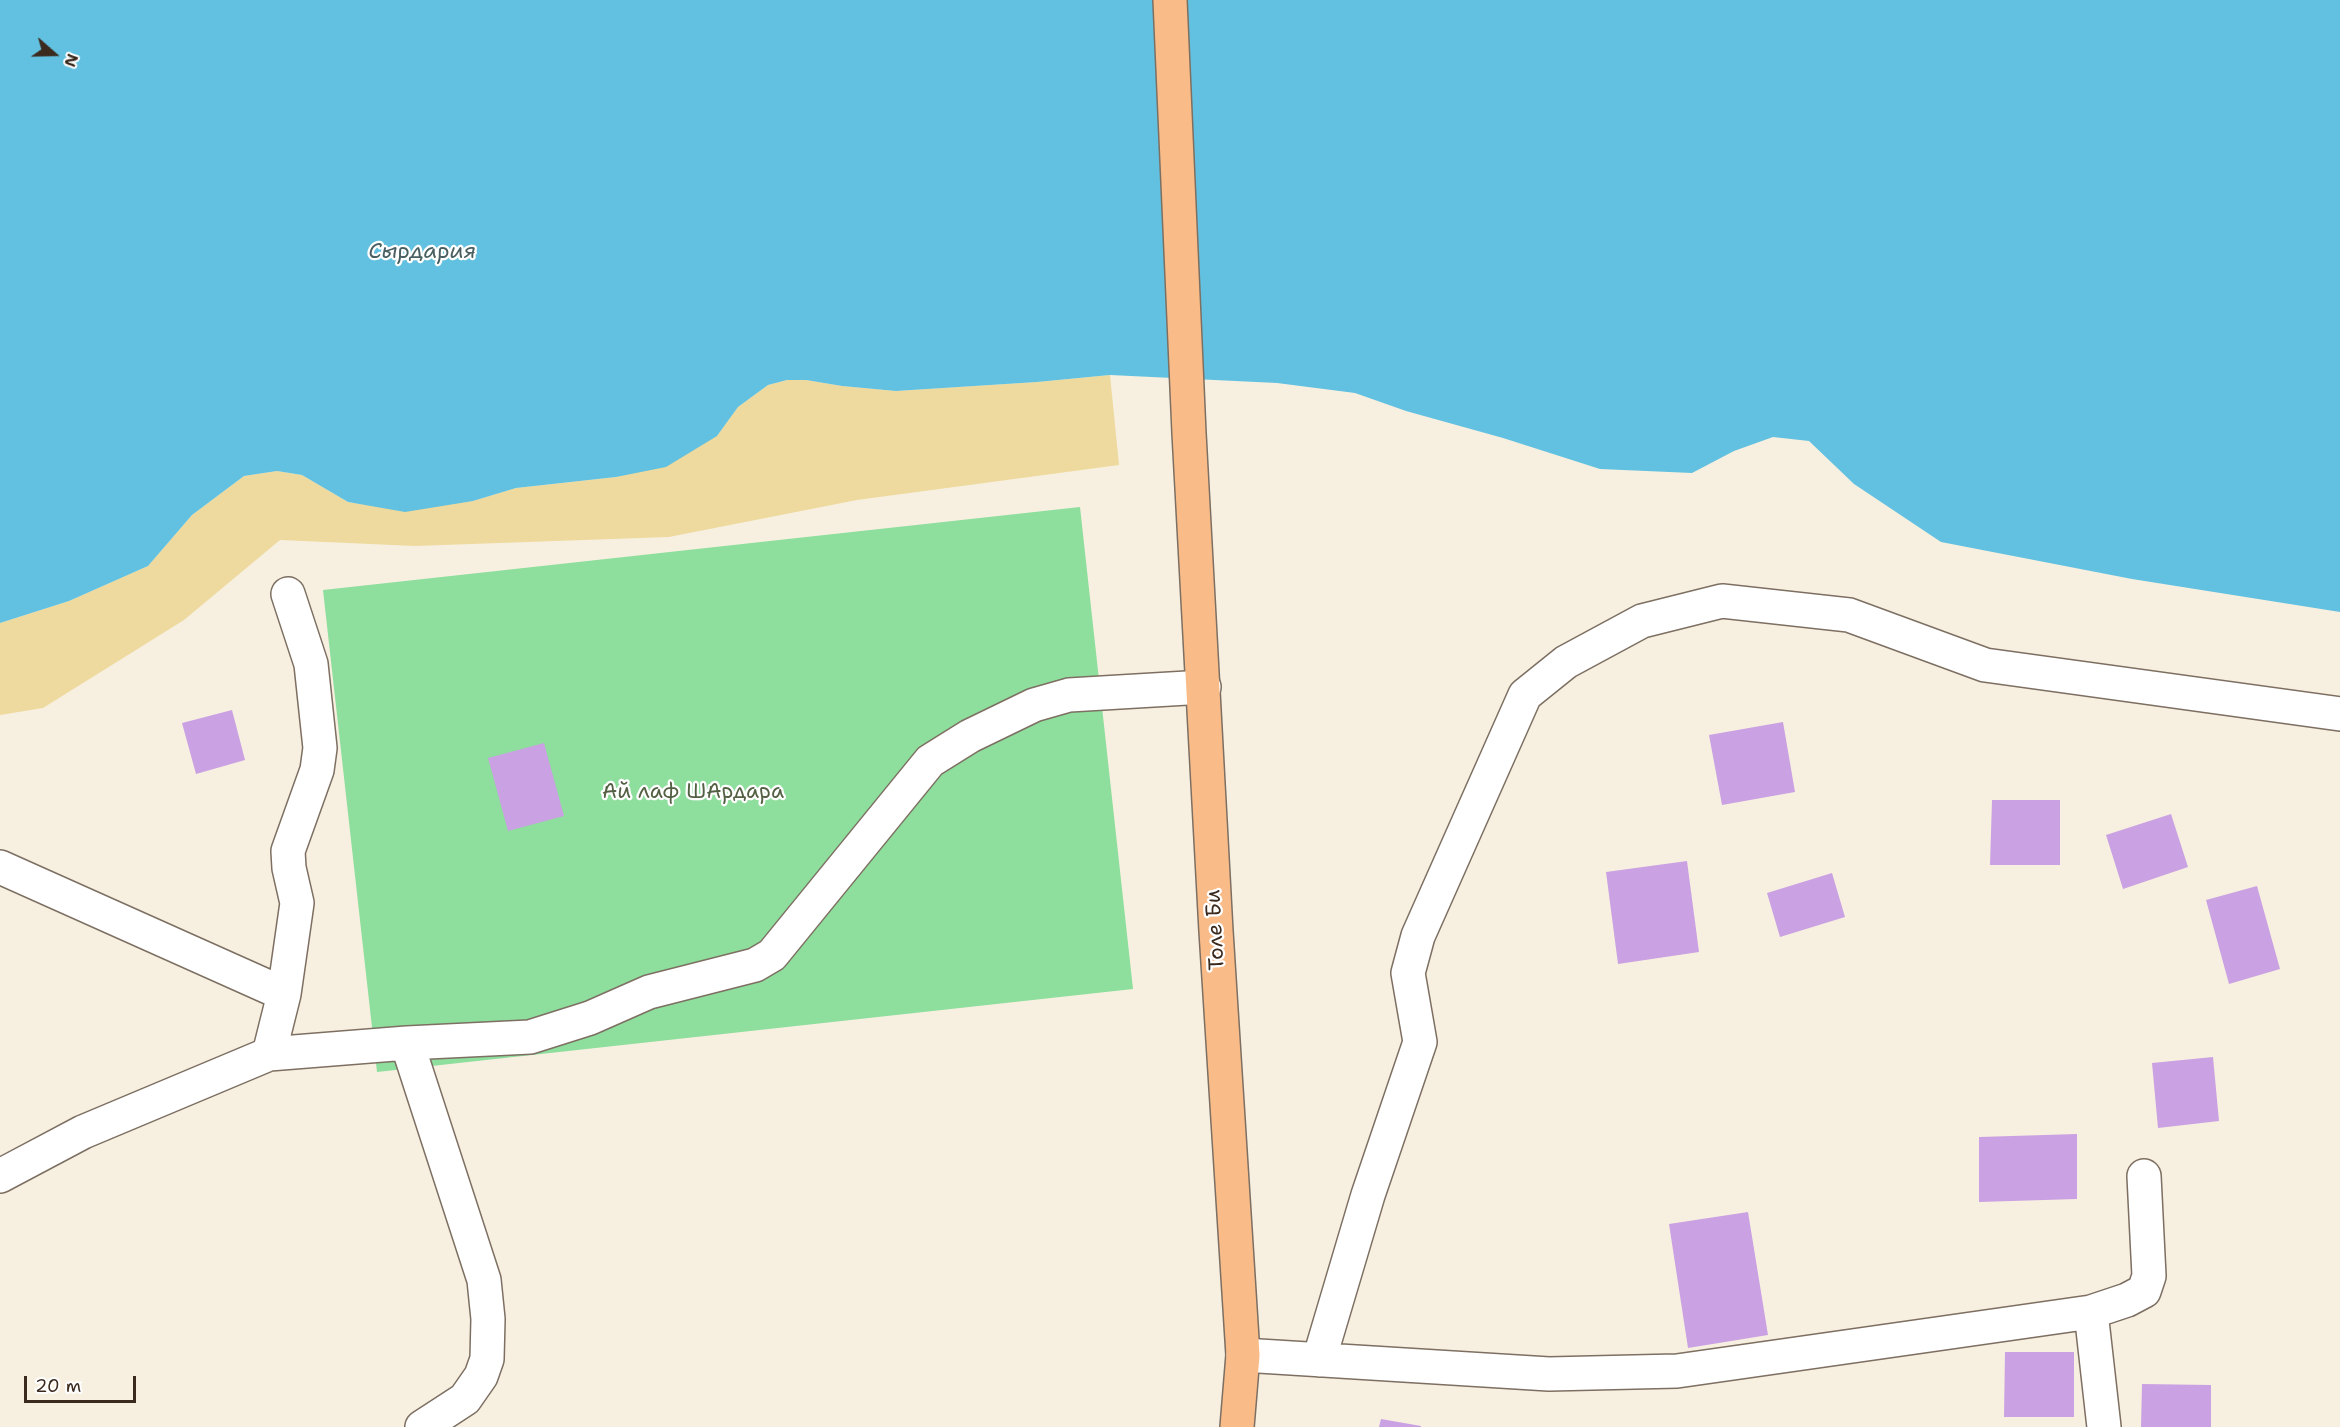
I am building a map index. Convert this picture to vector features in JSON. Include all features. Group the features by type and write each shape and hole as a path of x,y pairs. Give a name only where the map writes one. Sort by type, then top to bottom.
{"main road":[{"name":"Толе Би","path":"1170,0 1189,433 1216,931 1243,1355 1237,1427"}],"street":[{"path":"269,1054 284,994 297,903 289,868 288,851 317,770 320,748 311,664 288,594"},
{"path":"1319,1360 1368,1195 1420,1042 1408,974 1418,936 1525,695 1566,662 1642,621 1722,601 1849,615 1985,665 2340,714"},
{"path":"0,1176 82,1132 269,1054 530,1037 590,1018 649,992 755,965 772,955 930,761 970,736 1034,705 1069,695 1204,687"},
{"path":"0,867 284,994"},
{"path":"407,1044 484,1280 488,1319 487,1359 481,1376 465,1399 422,1427"},
{"path":"1243,1355 1549,1374 1677,1371 2091,1312 2127,1300 2144,1291 2149,1276 2144,1176"},
{"path":"2091,1312 2104,1427"}],"green space":[{"name":"Ай лаф ШАрдара","path":"1080,507 1133,989 377,1072 323,590"}],"sand":[{"path":"1110,375 1119,465 857,500 669,537 415,546 280,540 184,620 43,708 0,715 0,623 69,601 148,566 192,515 244,476 277,471 302,475 348,502 367,505 473,501 516,488 616,477 717,436 738,407 768,385 787,380 806,380 896,391"}],"water":[{"name":"Сырдария","path":"0,0 2340,0 2340,612 2132,579 1941,542 1854,484 1809,441 1773,437 1734,451 1692,473 1600,469 1503,438 1406,411 1355,393 1277,383 1110,375 896,391 806,380 787,380 768,385 738,407 717,436 666,467 616,477 516,488 473,501 405,512 348,502 302,475 277,471 244,476 192,515 148,566 69,601 0,623"}],"building":[{"path":"232,710 245,760 196,774 182,723"},
{"path":"1783,722 1795,792 1722,805 1709,735"},
{"path":"544,743 564,816 508,831 488,758"},
{"path":"1992,800 2060,800 2060,865 1990,865"},
{"path":"2171,814 2188,867 2123,889 2106,835"},
{"path":"1687,861 1699,952 1618,964 1606,872"},
{"path":"1832,873 1845,917 1780,937 1767,893"},
{"path":"2257,886 2280,969 2229,984 2206,900"},
{"path":"2213,1057 2219,1121 2158,1128 2152,1063"},
{"path":"2077,1134 2077,1199 1979,1202 1979,1137"},
{"path":"1748,1212 1768,1335 1688,1348 1669,1224"},
{"path":"2005,1352 2074,1352 2074,1417 2004,1417"},
{"path":"2142,1384 2211,1385 2211,1427 2141,1427"},
{"path":"1381,1419 1421,1426 1421,1427 1379,1427"}]}
